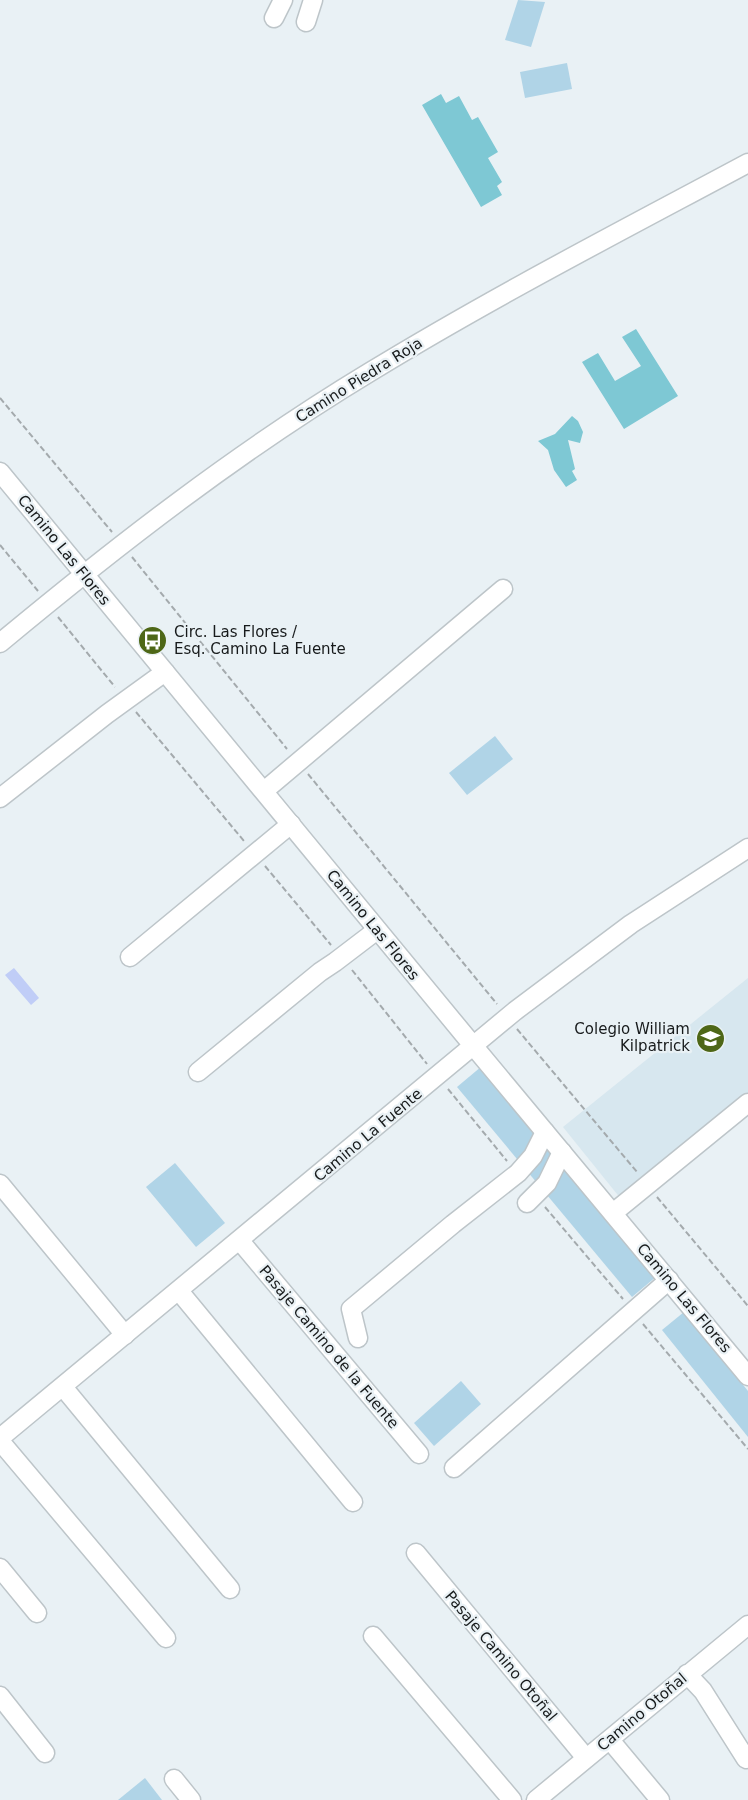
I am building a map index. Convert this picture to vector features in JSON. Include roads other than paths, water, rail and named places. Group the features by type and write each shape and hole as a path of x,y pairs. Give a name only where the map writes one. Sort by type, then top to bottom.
{"street":[{"path":"274,18 283,0"},
{"path":"306,22 313,0"},
{"name":"Camino Piedra Roja","path":"0,643 122,544 243,455 369,372 496,299 748,163"},
{"name":"Camino Las Flores","path":"0,472 748,1376"},
{"path":"264,791 503,589"},
{"path":"0,798 165,672"},
{"path":"130,957 291,824"},
{"name":"Camino La Fuente","path":"0,1440 474,1047 507,1017 631,924 748,849"},
{"path":"198,1072 320,972 377,930"},
{"path":"613,1213 748,1103"},
{"path":"358,1338 351,1310 518,1173 533,1156 545,1132"},
{"path":"531,1199 547,1183 562,1152"},
{"path":"0,1184 125,1335"},
{"name":"Pasaje Camino de la Fuente","path":"240,1241 419,1454"},
{"path":"454,1468 669,1280"},
{"path":"179,1291 353,1502"},
{"path":"63,1387 230,1588"},
{"path":"0,1440 166,1638"},
{"name":"Pasaje Camino Otoñal","path":"416,1553 586,1758"},
{"path":"0,1568 37,1613"},
{"name":"Camino Otoñal","path":"543,1798 586,1758 748,1625"},
{"path":"373,1636 512,1800"},
{"path":"687,1674 703,1691 746,1759"},
{"path":"0,1696 45,1753"},
{"path":"610,1740 660,1800"},
{"path":"174,1779 191,1800"}],"place":[{"name":"Circ. Las Flores / Esq. Camino La Fuente","path":"153,641"},
{"name":"Colegio William Kilpatrick","path":"711,1038"}]}
